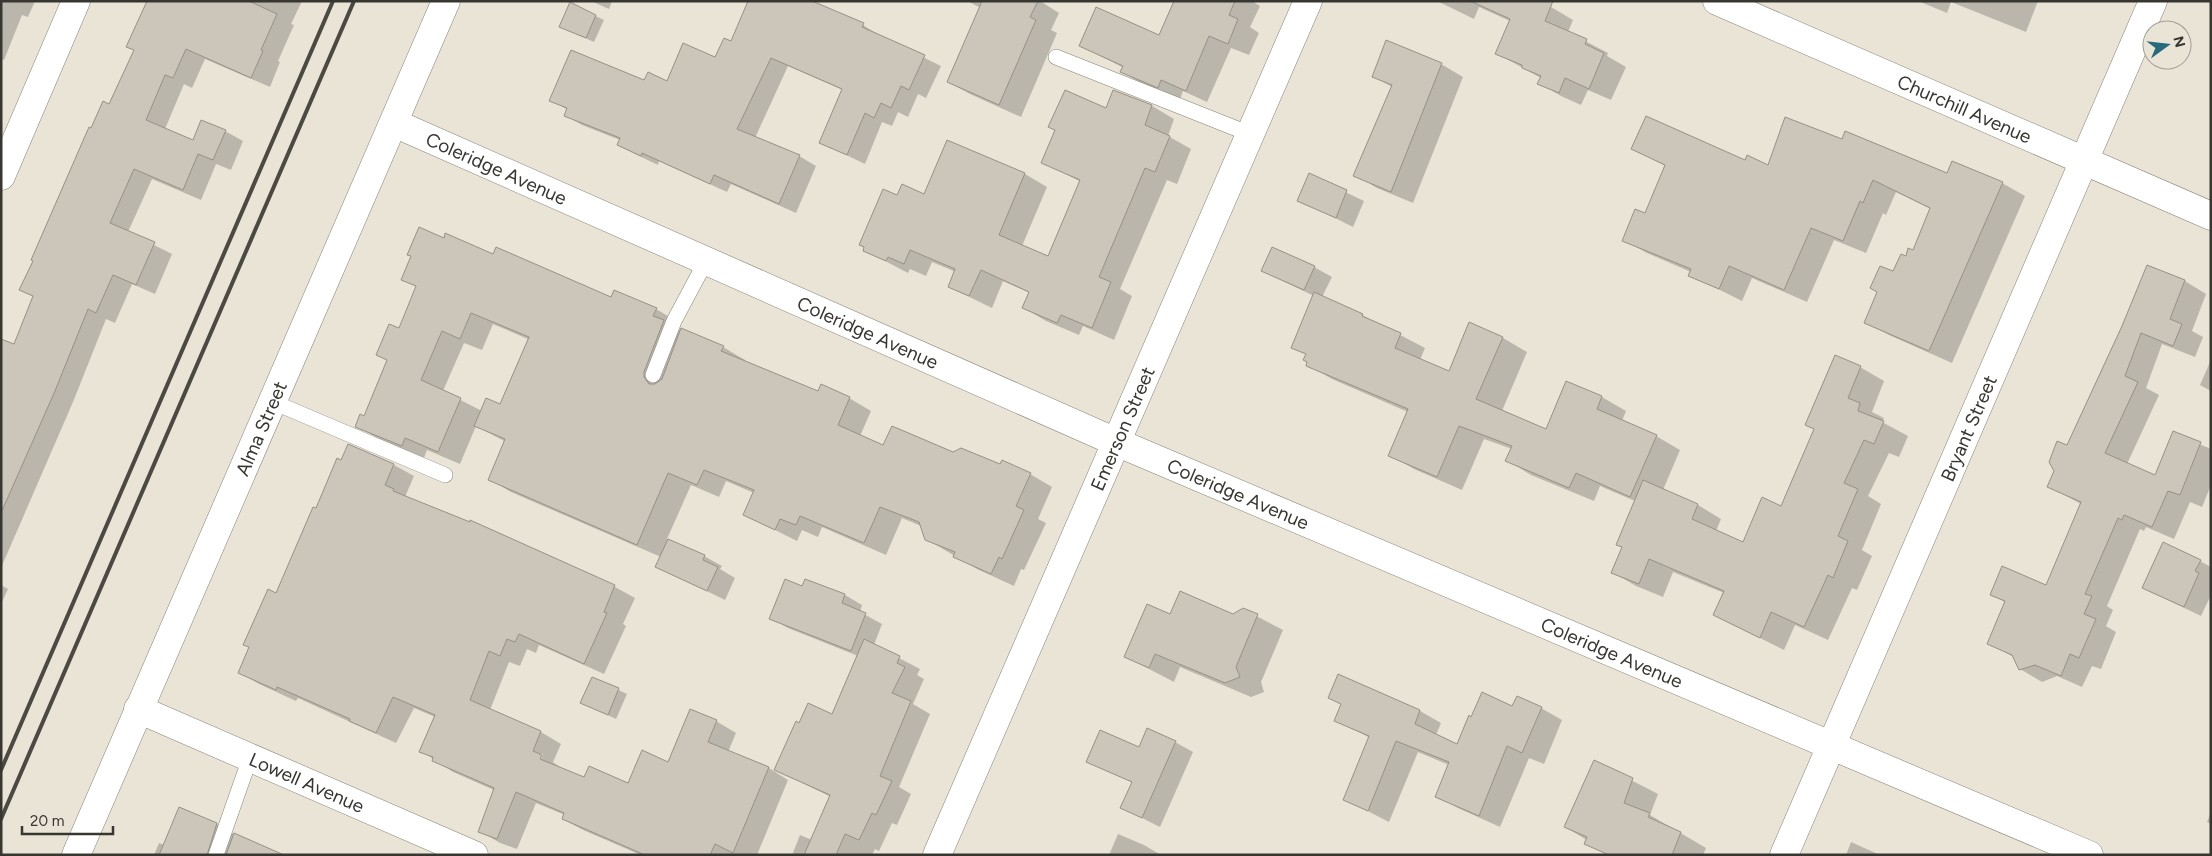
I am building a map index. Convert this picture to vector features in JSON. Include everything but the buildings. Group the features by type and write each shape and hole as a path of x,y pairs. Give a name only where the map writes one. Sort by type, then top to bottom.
{"street":[{"path":"1,176 76,1"},
{"name":"Alma Street","path":"76,855 446,1"},
{"name":"Emerson Street","path":"937,855 1308,1"},
{"name":"Bryant Street","path":"1784,855 2153,1"},
{"name":"Churchill Avenue","path":"1725,3 2211,216"},
{"name":"Coleridge Avenue","path":"394,122 1116,442 2089,855"},
{"name":"Lowell Avenue","path":"138,710 474,855"}],"lane":[{"path":"1056,57 1250,134"},
{"path":"653,375 674,321 706,261"},
{"path":"273,402 445,475"},
{"path":"216,855 250,758"}],"railway":[{"path":"1,770 333,1"},
{"path":"1,819 354,1"}]}
